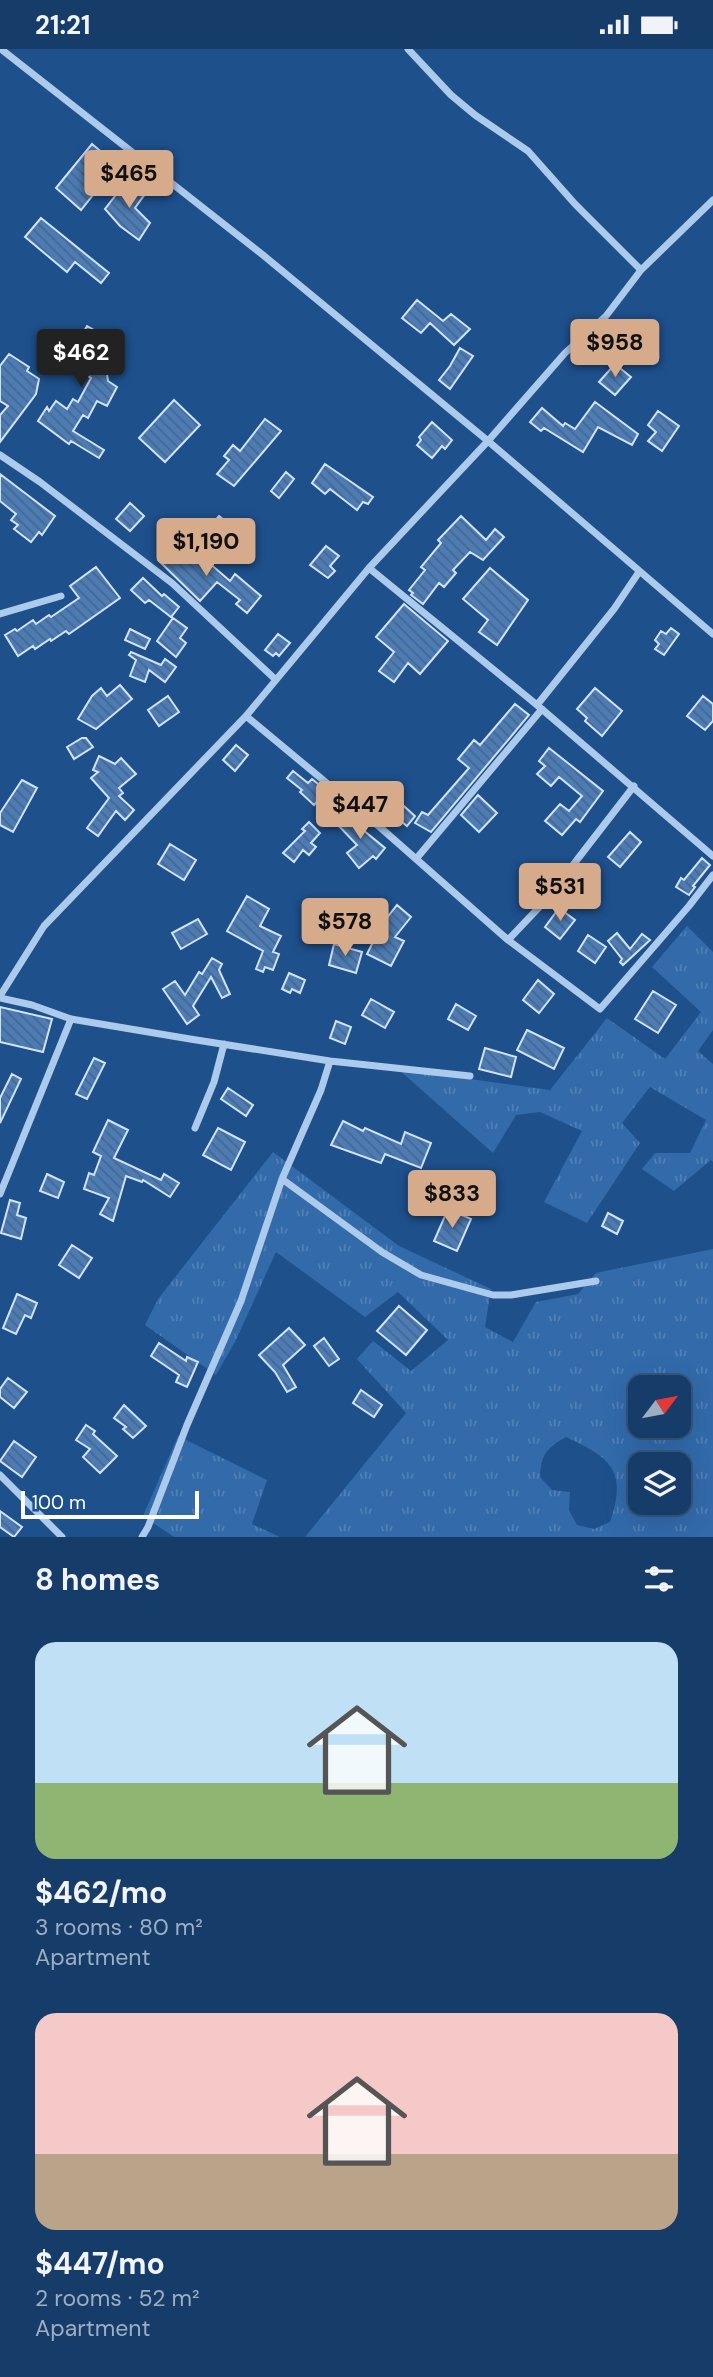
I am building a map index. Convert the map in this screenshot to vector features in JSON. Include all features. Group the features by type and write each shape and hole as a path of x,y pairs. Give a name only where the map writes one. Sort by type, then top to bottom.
{"street":[{"path":"1,49 253,246 488,441 713,634"},
{"path":"408,49 451,95 528,151 575,204 641,269"},
{"path":"470,1076 330,1061 71,1019 0,997 44,926 246,716 369,568 488,441 565,352 606,316 641,269 713,200"},
{"path":"0,455 40,482 172,583 275,679"},
{"path":"369,568 540,707 713,856"},
{"path":"416,859 540,707 639,572"},
{"path":"0,614 61,596"},
{"path":"246,716 508,940 600,1009 713,875"},
{"path":"508,940 546,900 634,786"},
{"path":"0,1193 71,1019"},
{"path":"195,1128 214,1083 224,1044"},
{"path":"142,1537 241,1301 282,1179 321,1090 330,1061"},
{"path":"282,1179 382,1252 421,1275 493,1295 511,1295 596,1282"},
{"path":"0,1475 62,1537"}],"green space":[{"path":"687,926 713,952 713,1030 698,1051 713,1064 713,1162 711,1160 674,1191 642,1169 655,1153 690,1153 706,1120 650,1087 622,1123 640,1143 587,1223 544,1202 582,1131 540,1112 516,1115 493,1153 398,1069 550,1090 607,1018 665,1059 701,1012 652,967"},
{"path":"273,1152 399,1246 491,1289 485,1327 513,1342 536,1302 578,1294 596,1273 713,1249 713,1537 305,1537 406,1413 357,1359 373,1341 411,1371 448,1340 398,1292 365,1317 276,1252 235,1342 216,1375 145,1325 158,1299","holes":["566,1437 604,1459 616,1477 617,1489 610,1522 594,1529 577,1525 569,1510 570,1492 552,1490 540,1477 544,1457 550,1448"]},
{"path":"178,1436 267,1480 252,1524 280,1537 174,1537 143,1516"}],"building":[{"path":"92,144 117,165 81,210 56,188"},
{"path":"129,178 145,194 135,208 150,223 139,240 120,226 105,209"},
{"path":"41,218 109,273 101,283 75,262 67,272 25,237"},
{"path":"417,300 443,321 451,314 470,329 454,345 430,323 421,333 402,318"},
{"path":"87,326 108,338 93,365 107,374 108,381 117,387 107,406 97,401 88,418 83,415 73,431 104,450 99,458 71,441 69,444 38,421 47,407 49,411 56,401 67,409 73,399 78,402 91,378 54,352 67,334 78,342"},
{"path":"460,348 473,356 450,389 439,380"},
{"path":"9,354 29,367 27,371 39,379 36,394 0,442 0,415 8,406 0,401 0,366"},
{"path":"615,364 631,377 615,395 599,382"},
{"path":"174,400 200,425 165,462 139,438"},
{"path":"595,402 638,434 632,445 598,427 583,452 544,428 541,431 530,422 542,408 563,426 565,423 575,429"},
{"path":"658,411 679,426 662,451 648,441 656,432 648,425"},
{"path":"265,419 281,431 234,486 217,474 229,460 224,456 233,445 240,451"},
{"path":"432,422 452,440 445,449 442,446 432,458 417,445 421,440 419,437"},
{"path":"325,464 373,497 368,504 363,502 357,510 330,489 325,494 312,483"},
{"path":"286,472 294,479 279,498 271,491"},
{"path":"0,474 55,516 42,535 39,532 31,542 14,529 18,525 11,520 16,514 0,501"},
{"path":"130,503 144,516 130,531 116,519"},
{"path":"219,516 240,533 226,547 219,542 215,545 201,536"},
{"path":"461,516 486,540 495,529 504,537 483,560 470,552 453,570 456,573 444,587 439,583 423,604 411,595 413,593 409,590 425,570 421,567 441,543 438,540"},
{"path":"326,546 339,556 330,566 335,571 328,578 310,565"},
{"path":"173,548 185,558 193,549 230,581 235,574 261,596 247,613 236,604 240,600 217,582 200,601 158,560 167,550 169,552"},
{"path":"96,567 120,598 69,634 66,631 18,656 5,635 15,629 17,631 33,620 36,624 49,615 51,617 79,598 70,586"},
{"path":"490,568 528,600 497,645 479,632 488,620 463,599"},
{"path":"143,578 179,607 171,617 149,600 145,603 131,590"},
{"path":"404,604 448,641 420,674 408,663 394,682 379,671 394,652 376,637"},
{"path":"173,618 187,628 180,638 186,643 176,657 157,641"},
{"path":"671,628 679,634 664,655 655,649 659,644 655,640 661,631 666,634"},
{"path":"130,629 150,639 145,649 125,640"},
{"path":"278,634 290,643 279,656 276,653 273,656 265,650"},
{"path":"131,652 161,665 165,659 176,667 165,682 149,670 145,682 130,676 136,660 129,655"},
{"path":"120,685 132,699 96,729 78,719 92,696 101,688 107,696"},
{"path":"595,688 622,711 602,736 585,721 587,718 577,709"},
{"path":"168,696 179,712 159,726 148,710"},
{"path":"703,696 713,704 713,721 705,730 687,716"},
{"path":"515,704 529,715 431,832 415,823 422,812 428,815 469,768 458,759 474,740 480,745"},
{"path":"86,738 93,747 74,759 67,747"},
{"path":"236,745 248,755 235,771 223,760"},
{"path":"549,748 603,791 580,822 576,819 562,835 545,821 560,804 569,811 582,796 559,777 551,786 537,774 545,766 539,761"},
{"path":"99,756 115,764 121,758 136,774 119,788 123,793 119,796 134,810 125,820 116,811 98,836 87,828 109,798 91,778 98,772 93,770"},
{"path":"293,771 308,783 312,779 327,791 314,805 300,792 302,790 287,778"},
{"path":"22,780 37,788 13,832 0,825 0,813"},
{"path":"478,795 497,813 479,832 461,815"},
{"path":"394,797 415,816 407,826 385,808"},
{"path":"350,811 360,822 357,825 385,848 376,859 373,856 359,868 347,853 357,845 337,824"},
{"path":"309,822 320,833 311,843 316,847 309,855 303,850 294,862 283,853 305,831 302,829"},
{"path":"630,832 641,842 620,867 608,857"},
{"path":"170,844 196,860 184,880 158,864"},
{"path":"702,858 710,865 689,895 676,887 681,878 684,880"},
{"path":"247,896 269,909 260,926 281,936 273,952 279,954 273,970 265,967 263,972 256,969 263,951 227,931"},
{"path":"397,905 411,917 395,937 404,941 391,966 367,954 382,924"},
{"path":"559,908 575,920 560,939 545,927"},
{"path":"198,919 207,934 181,949 172,933"},
{"path":"617,933 630,949 642,934 650,940 623,965 620,962 622,959 608,941"},
{"path":"588,935 606,947 595,963 578,951"},
{"path":"334,944 362,952 356,973 329,965"},
{"path":"212,958 222,964 219,970 230,994 222,998 211,977 193,1006 199,1015 187,1024 163,989 175,981 185,995 199,972 202,974"},
{"path":"289,973 305,980 300,993 292,989 290,993 282,989"},
{"path":"538,980 554,994 539,1013 523,1000"},
{"path":"653,991 676,1005 658,1033 635,1019"},
{"path":"371,999 394,1012 385,1028 362,1015"},
{"path":"456,1004 476,1016 468,1030 448,1019"},
{"path":"0,1007 52,1019 43,1052 0,1042"},
{"path":"336,1021 351,1027 345,1044 330,1038"},
{"path":"527,1030 564,1048 554,1069 517,1050"},
{"path":"485,1048 516,1057 511,1077 479,1069"},
{"path":"94,1058 105,1063 87,1099 76,1094"},
{"path":"12,1074 21,1079 0,1123 0,1098"},
{"path":"228,1088 253,1105 246,1116 221,1099"},
{"path":"108,1120 128,1130 114,1158 161,1180 164,1174 179,1183 170,1197 143,1180 142,1182 126,1176 113,1221 100,1214 109,1198 84,1189 89,1173 94,1175 101,1156 93,1152"},
{"path":"343,1121 401,1144 405,1132 431,1143 421,1168 385,1154 381,1163 331,1145"},
{"path":"218,1128 245,1142 231,1170 203,1155"},
{"path":"47,1174 64,1182 58,1198 40,1191"},
{"path":"10,1200 20,1203 17,1215 26,1218 21,1239 1,1233"},
{"path":"448,1209 471,1219 457,1251 434,1241"},
{"path":"608,1213 623,1221 617,1234 602,1226"},
{"path":"72,1245 92,1258 79,1278 59,1265"},
{"path":"17,1294 37,1303 31,1318 25,1315 16,1334 3,1328"},
{"path":"399,1306 427,1330 406,1355 377,1331"},
{"path":"289,1328 305,1345 283,1365 296,1387 287,1392 275,1372 259,1355"},
{"path":"324,1338 339,1359 329,1366 314,1346"},
{"path":"159,1343 186,1361 187,1357 198,1362 187,1387 176,1382 179,1375 151,1356"},
{"path":"8,1378 27,1392 14,1408 0,1397 0,1389"},
{"path":"361,1390 382,1405 374,1417 353,1403"},
{"path":"124,1405 146,1426 133,1438 123,1429 126,1427 114,1418"},
{"path":"86,1425 95,1431 93,1434 117,1456 100,1473 83,1457 90,1449 76,1440"},
{"path":"14,1441 36,1457 22,1477 0,1461"},
{"path":"0,1511 22,1527 14,1537 0,1527"}]}
